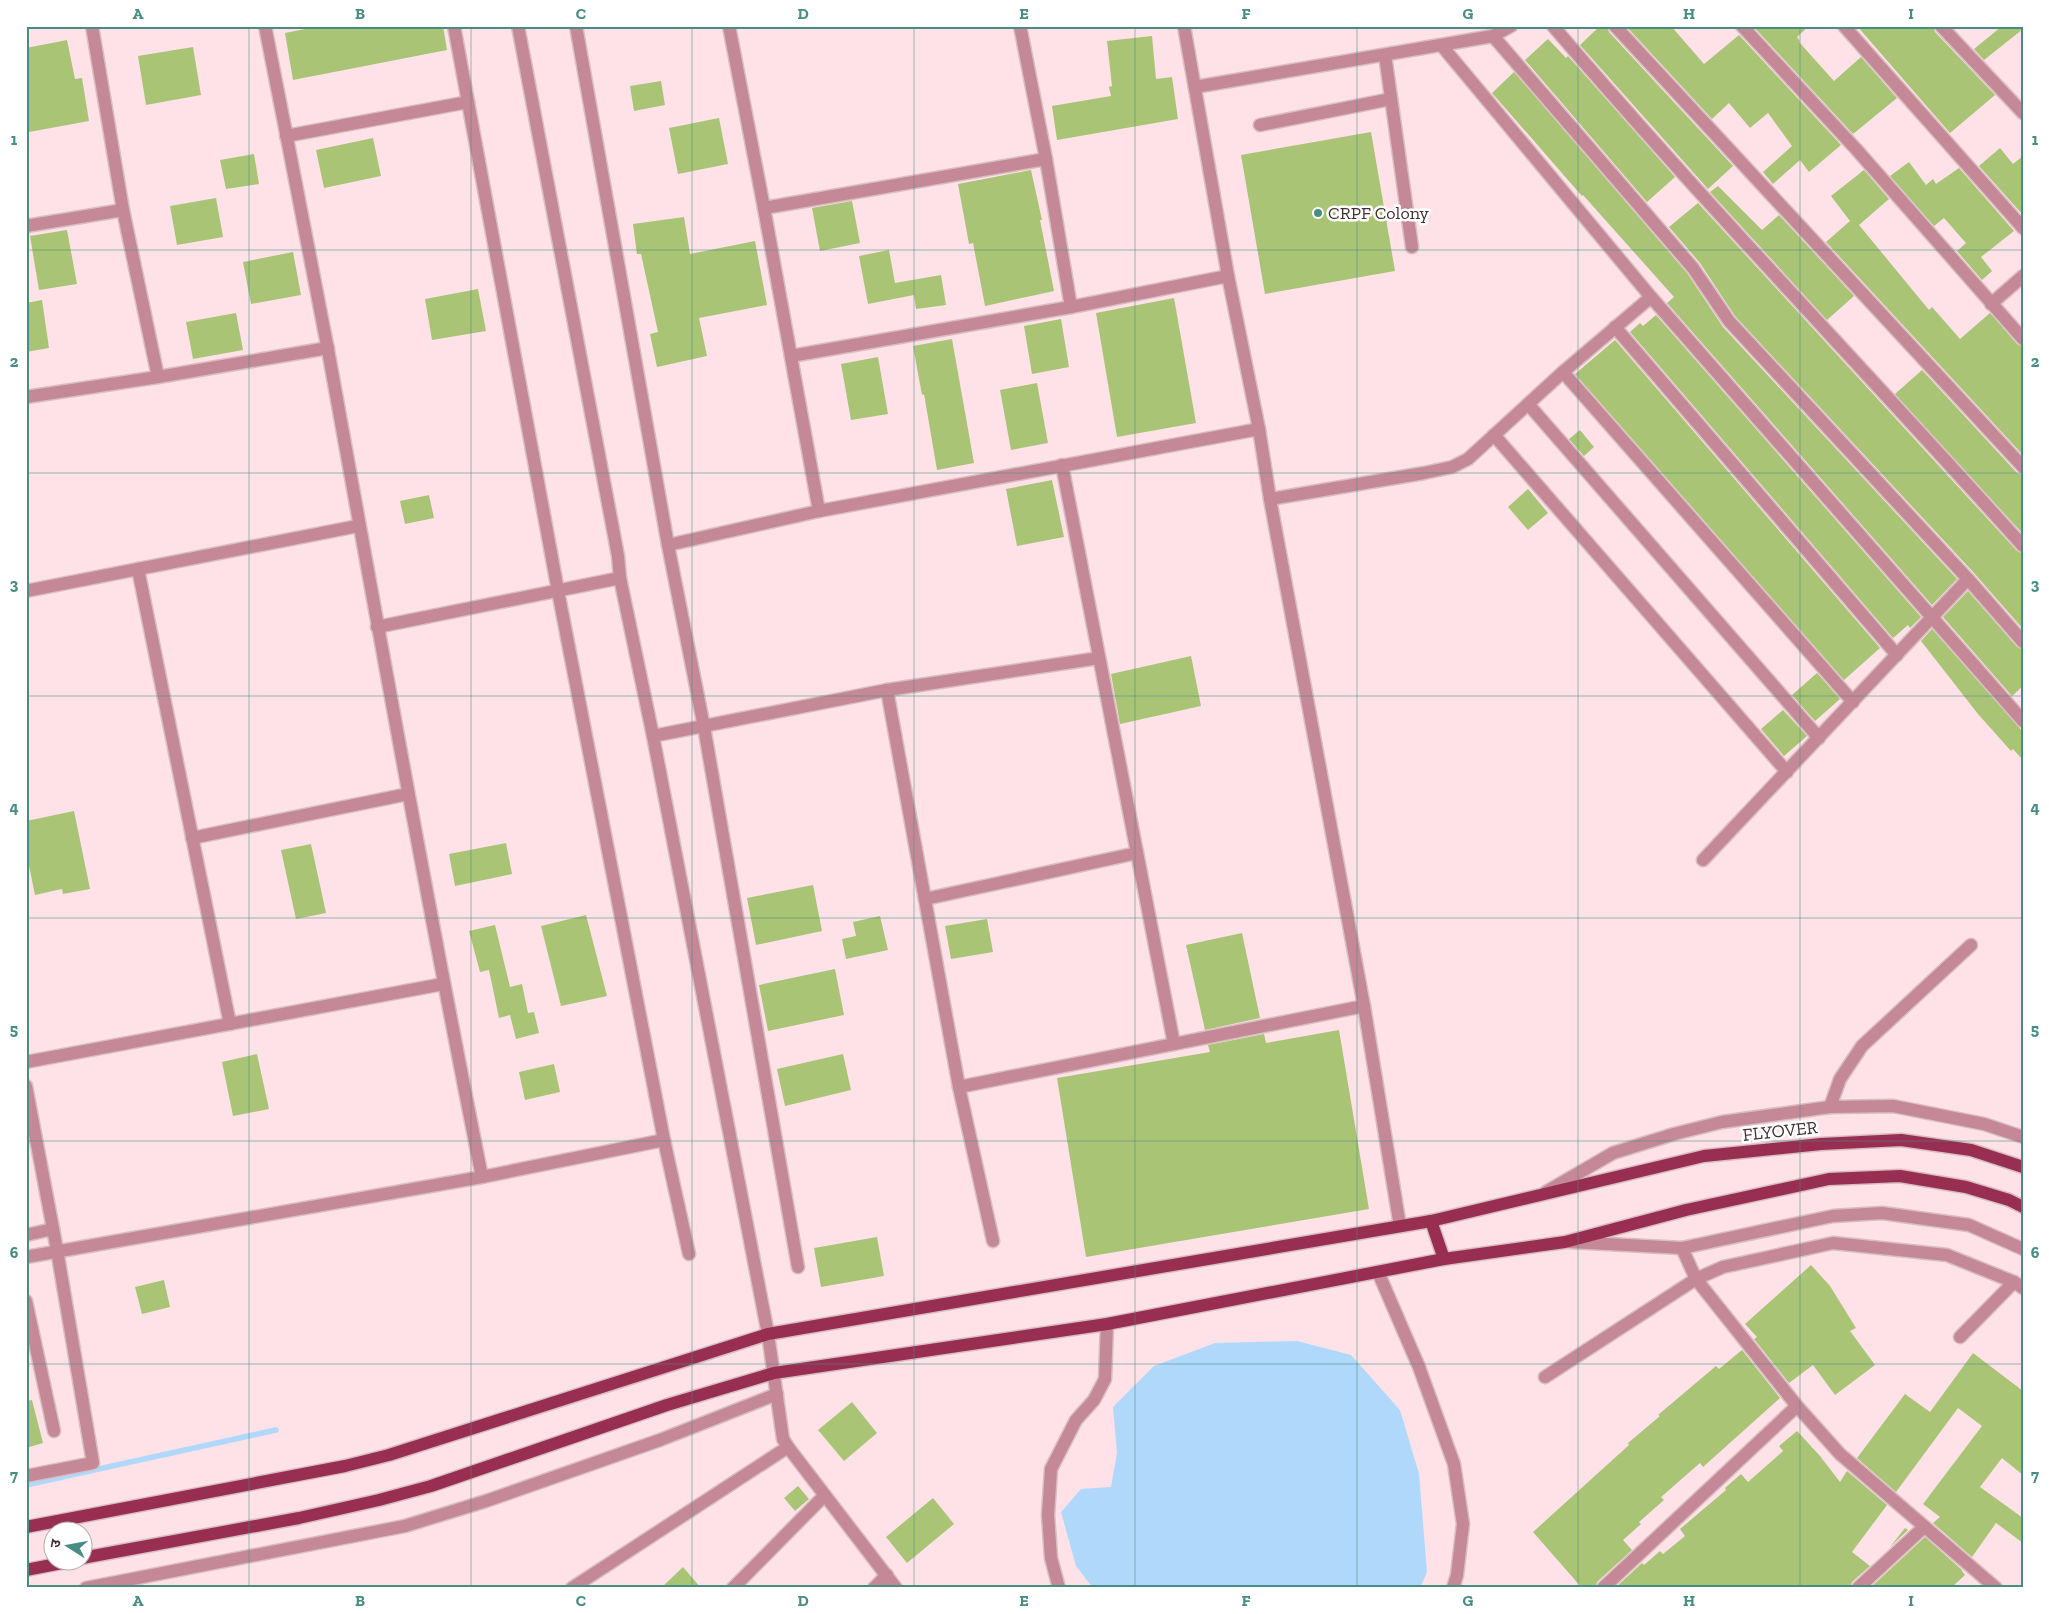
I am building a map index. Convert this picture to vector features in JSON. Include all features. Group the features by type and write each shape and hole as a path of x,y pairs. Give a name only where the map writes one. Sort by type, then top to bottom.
{"main road":[{"name":"FLYOVER","path":"26,1527 345,1466 389,1455 768,1334 1431,1221 1704,1156 1821,1144 1901,1140 1971,1150 2023,1167"},
{"path":"92,1556 299,1518 379,1500 440,1483 668,1405 1444,1260 1566,1242 1643,1220 1829,1179 1900,1176 1966,1187 2009,1200 2023,1207"},
{"path":"1431,1221 1444,1260"},
{"path":"26,1570 42,1567"}],"street":[{"path":"92,26 123,210 158,378"},
{"path":"265,26 328,348 358,526 443,984 482,1178"},
{"path":"454,26 558,591 664,1140 689,1254"},
{"path":"518,26 616,546 620,578 653,736 768,1334 784,1439 824,1496 896,1588"},
{"path":"576,26 668,545 704,727 798,1267"},
{"path":"729,26 792,356 819,512"},
{"path":"1020,26 1046,159 1071,307"},
{"path":"1184,26 1228,276 1259,429 1270,499 1364,1006 1400,1226"},
{"path":"1195,87 1442,46 1493,36 1511,26"},
{"path":"1552,26 1740,238 2023,546"},
{"path":"1615,26 2023,467"},
{"path":"1742,26 1856,149 2023,339"},
{"path":"1844,26 2023,228"},
{"path":"1941,26 2023,113"},
{"path":"1493,36 1694,268 1729,321 1968,579 2023,642"},
{"path":"1442,46 1651,297 2023,721"},
{"path":"1385,55 1412,248"},
{"path":"1260,125 1391,99"},
{"path":"286,136 468,102"},
{"path":"764,208 1046,159"},
{"path":"26,226 123,210"},
{"path":"792,356 1071,307 1228,276"},
{"path":"1991,304 2023,276"},
{"path":"1270,499 1452,466 1468,459 1563,372 1651,297"},
{"path":"1615,327 1897,655"},
{"path":"26,398 158,378 328,348"},
{"path":"1563,372 1853,702"},
{"path":"1528,404 1819,738"},
{"path":"668,545 819,512 1259,429"},
{"path":"1494,435 1787,772"},
{"path":"1062,465 1174,1044"},
{"path":"26,591 358,526"},
{"path":"138,569 230,1024"},
{"path":"377,627 620,578"},
{"path":"1703,860 1968,579"},
{"path":"653,736 887,690 1099,658"},
{"path":"887,690 959,1087 993,1241"},
{"path":"192,838 408,794"},
{"path":"925,899 1137,853"},
{"path":"1830,1107 1840,1079 1862,1046 1971,944"},
{"path":"26,1062 443,984"},
{"path":"959,1087 1364,1006"},
{"path":"26,1086 57,1250 93,1463 26,1476"},
{"path":"1542,1194 1613,1152 1722,1122 1830,1107 1893,1106 1984,1124 2023,1137"},
{"path":"26,1257 57,1250 482,1178 664,1140"},
{"path":"1566,1242 1682,1248 1814,1219 1882,1213 1969,1225 2023,1249"},
{"path":"26,1234 53,1229"},
{"path":"1545,1377 1696,1279 1723,1267 1833,1243 1947,1255 2019,1285 1960,1337"},
{"path":"1682,1248 1696,1279 1797,1406 1840,1454 1996,1588"},
{"path":"1378,1272 1419,1367 1454,1464 1463,1524 1457,1575 1453,1588"},
{"path":"26,1301 54,1431"},
{"path":"1059,1588 1051,1558 1048,1515 1051,1469 1076,1420 1094,1400 1105,1379 1108,1324"},
{"path":"86,1588 406,1526 495,1498 660,1440 776,1384"},
{"path":"1603,1588 1797,1406"},
{"path":"572,1588 788,1447"},
{"path":"733,1588 824,1496"},
{"path":"1858,1588 1924,1527"},
{"path":"874,1588 887,1575"}],"water":[{"path":"1297,1341 1351,1355 1400,1410 1419,1474 1427,1572 1420,1588 1093,1588 1076,1566 1061,1512 1081,1489 1111,1487 1117,1453 1113,1407 1154,1366 1215,1343"}],"building":[{"path":"320,26 443,26 447,50 293,80 285,33"},
{"path":"1600,26 1607,26 1609,32 1733,166 1708,189 1580,45"},
{"path":"1626,26 1671,26 1704,64 1739,35 1841,145 1809,172 1800,160 1773,184 1763,172 1792,146 1768,113 1750,128 1729,103 1712,119"},
{"path":"1753,26 1809,26 1797,37 1799,42 1834,81 1861,57 1897,98 1853,134"},
{"path":"1857,26 1933,26 1935,32 1995,95 1950,133"},
{"path":"2002,26 2023,26 2023,29 1984,60 1974,49"},
{"path":"1152,36 1156,79 1172,77 1178,119 1057,140 1052,106 1111,96 1109,87 1112,86 1107,41"},
{"path":"1548,39 1566,58 1568,56 1675,177 1647,202 1525,60"},
{"path":"67,40 75,79 82,78 89,121 29,132 26,114 26,48"},
{"path":"193,47 201,95 146,105 138,56"},
{"path":"1514,72 1687,273 1723,327 1957,579 1932,605 1667,303 1674,297 1492,93"},
{"path":"661,81 665,105 634,111 630,86"},
{"path":"719,118 728,164 678,174 669,128"},
{"name":"CRPF Colony","path":"1371,132 1395,271 1265,294 1241,155"},
{"path":"373,138 381,176 324,188 316,150"},
{"path":"2000,148 2013,164 2023,156 2023,215 1979,166"},
{"path":"254,154 259,184 226,189 220,160"},
{"path":"1909,162 1926,185 1933,179 1936,184 1959,168 2014,231 1981,257 1992,271 1982,280 1957,251 1966,243 1944,218 1934,226 1890,176"},
{"path":"1031,170 1054,291 985,306 973,243 969,244 958,184"},
{"path":"1864,170 1889,199 1859,225 1929,310 1932,307 1960,339 1990,313 2017,344 2023,347 2023,455 1826,242 1850,221 1831,196"},
{"path":"1718,186 1762,230 1779,215 1854,296 1827,320 1710,192"},
{"path":"216,198 223,237 177,245 170,206"},
{"path":"852,201 860,243 820,251 812,208"},
{"path":"1698,203 2017,551 2023,554 2023,629 1974,573 1735,316 1700,263 1669,227"},
{"path":"684,217 690,254 755,241 767,305 699,318 707,356 657,367 650,334 658,332 641,254 637,254 633,224"},
{"path":"67,230 77,284 39,290 30,236"},
{"path":"889,250 895,283 941,275 946,305 916,309 914,295 868,304 859,256"},
{"path":"293,252 301,295 251,304 243,262"},
{"path":"478,289 486,331 432,340 425,299"},
{"path":"1174,298 1196,423 1117,437 1096,313"},
{"path":"42,300 49,348 26,352 26,303"},
{"path":"236,313 243,350 193,359 186,322"},
{"path":"1656,315 1921,617 1910,628 1908,625 1893,638 1630,332 1640,323 1643,326"},
{"path":"1061,319 1069,367 1032,374 1024,326"},
{"path":"952,339 974,463 937,470 924,394 922,395 913,346"},
{"path":"1615,340 1880,648 1844,680 1575,374"},
{"path":"878,357 888,414 851,420 841,364"},
{"path":"1922,370 2017,473 2023,475 2023,534 1895,394"},
{"path":"1037,383 1048,443 1011,450 1000,390"},
{"path":"1580,430 1594,447 1584,456 1569,439"},
{"path":"1052,480 1064,537 1017,546 1006,489"},
{"path":"1528,489 1548,513 1528,530 1508,507"},
{"path":"429,495 434,518 405,524 400,501"},
{"path":"1968,591 2017,647 2023,650 2023,686 2012,696 1943,617"},
{"path":"1932,629 2023,732 2023,760 2013,749 2011,751 1978,714 1921,641"},
{"path":"1191,656 1201,706 1120,724 1111,674"},
{"path":"1817,673 1840,699 1815,721 1792,695"},
{"path":"1783,710 1807,736 1784,756 1761,729"},
{"path":"74,811 90,889 63,894 62,889 35,895 26,851 26,821"},
{"path":"506,843 512,874 455,886 449,854"},
{"path":"311,844 326,913 296,919 281,850"},
{"path":"813,885 822,931 756,945 747,898"},
{"path":"586,915 607,996 561,1006 541,926"},
{"path":"880,916 888,950 846,959 842,939 856,936 853,922"},
{"path":"987,919 993,952 951,959 945,926"},
{"path":"495,925 510,987 522,984 528,1013 534,1012 539,1033 516,1039 510,1015 499,1018 489,970 480,972 469,931"},
{"path":"1242,933 1260,1018 1205,1030 1186,945"},
{"path":"835,969 844,1015 768,1031 759,985"},
{"path":"1339,1030 1369,1209 1086,1257 1057,1078 1210,1052 1208,1045 1264,1034 1266,1043"},
{"path":"257,1054 269,1109 233,1116 222,1062"},
{"path":"843,1054 851,1090 785,1106 777,1069"},
{"path":"554,1064 560,1092 525,1100 519,1072"},
{"path":"877,1237 884,1276 821,1287 814,1248"},
{"path":"1811,1265 1830,1286 1856,1328 1850,1331 1875,1365 1835,1395 1813,1365 1789,1383 1754,1339 1757,1337 1745,1324"},
{"path":"164,1280 170,1307 142,1314 135,1287"},
{"path":"1742,1350 1780,1398 1703,1467 1700,1463 1661,1497 1664,1500 1639,1522 1641,1524 1623,1540 1632,1550 1597,1582 1595,1588 1582,1588 1533,1532 1629,1445 1628,1443 1660,1416 1658,1415 1716,1366 1719,1369"},
{"path":"1973,1353 2023,1391 2023,1475 2002,1458 1980,1487 2023,1518 2023,1543 1996,1523 1972,1557 1933,1523 1940,1517 1923,1504 1982,1426 1958,1408 1896,1492 1857,1458 1905,1394 1930,1412"},
{"path":"32,1400 43,1443 26,1448 26,1401"},
{"path":"852,1402 877,1433 844,1461 818,1430"},
{"path":"1797,1431 1840,1482 1847,1471 1887,1505 1852,1552 1870,1566 1852,1582 1850,1588 1615,1588 1642,1563 1644,1565 1660,1551 1663,1554 1685,1536 1680,1529 1726,1490 1725,1488 1741,1474 1748,1482 1783,1451 1779,1446"},
{"path":"798,1486 809,1499 795,1511 784,1498"},
{"path":"933,1498 954,1524 907,1563 886,1537"},
{"path":"1905,1528 1908,1530 1890,1547"},
{"path":"1925,1537 1962,1570 1965,1575 1951,1588 1870,1588"},
{"path":"683,1567 701,1588 661,1588"}],"waterway":[{"path":"26,1485 276,1430"}],"place":[{"name":"CRPF Colony","path":"1318,213"}]}
